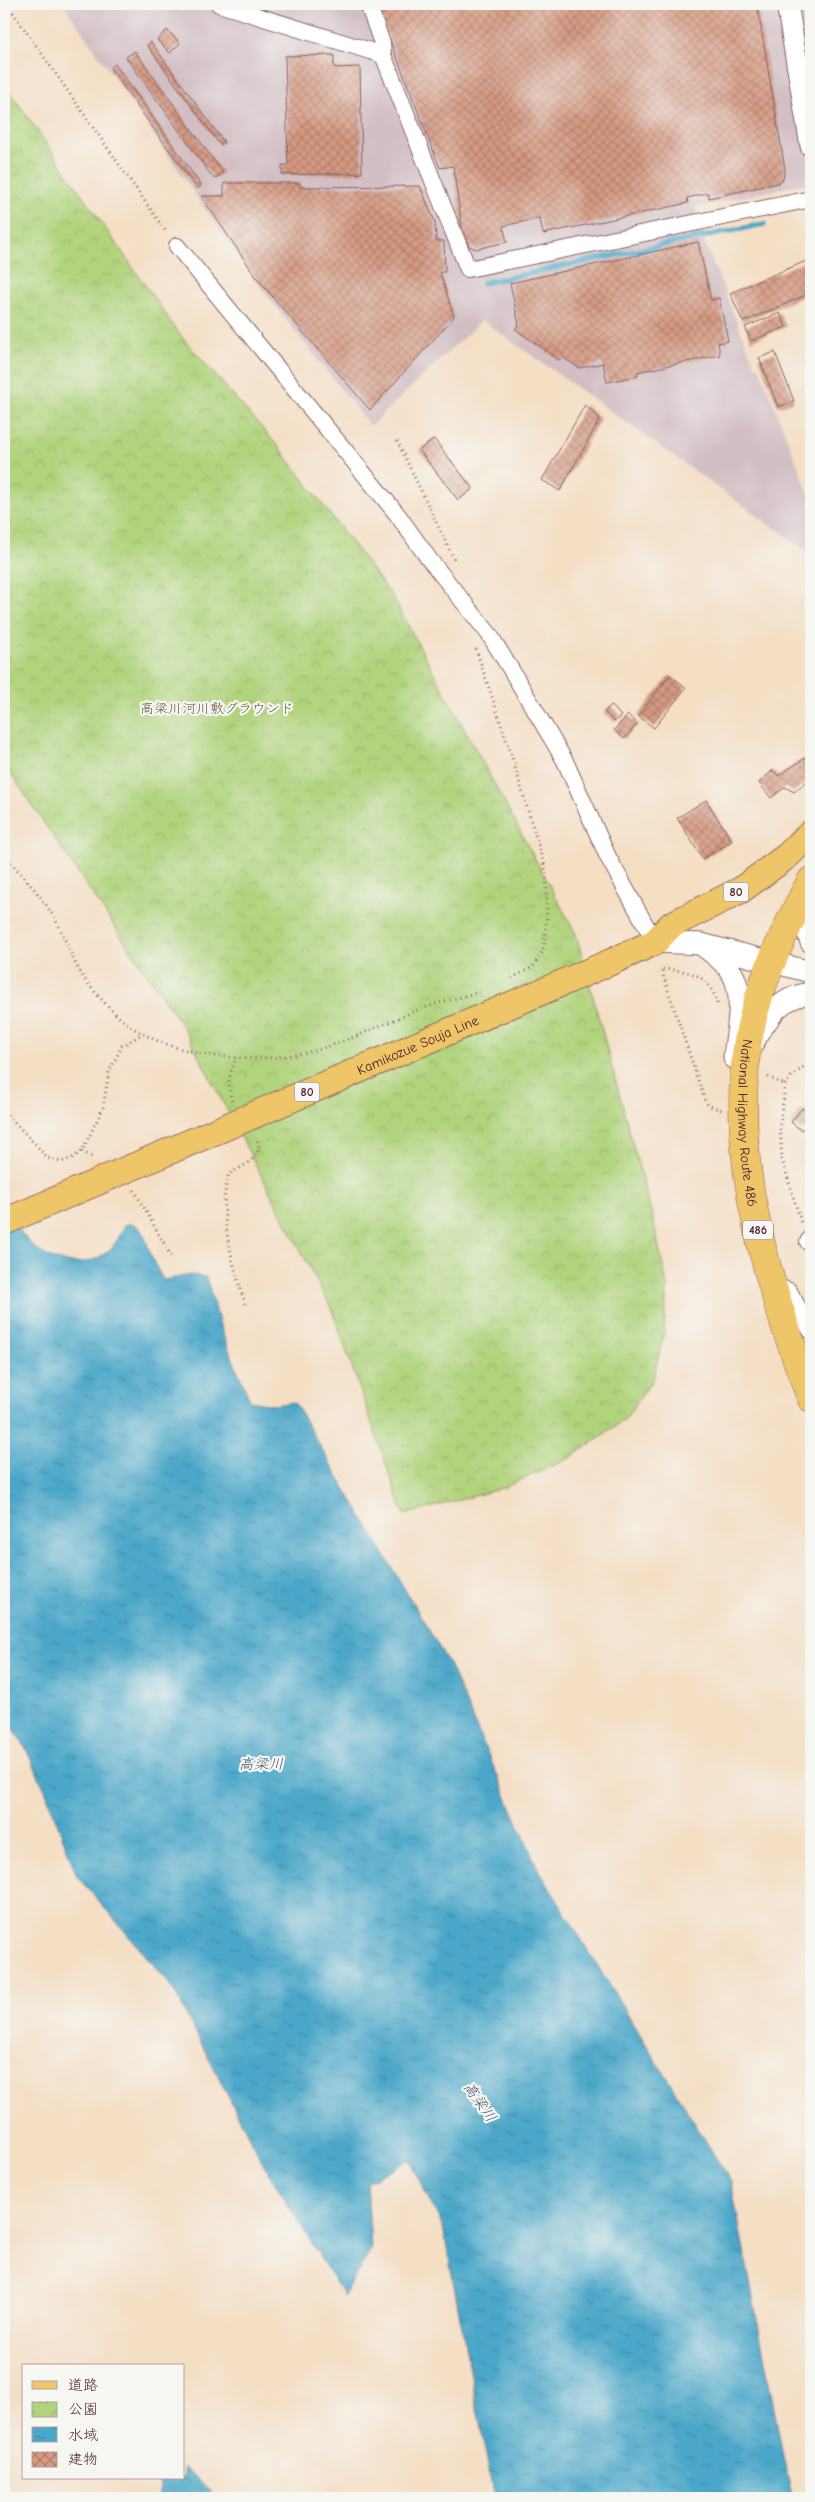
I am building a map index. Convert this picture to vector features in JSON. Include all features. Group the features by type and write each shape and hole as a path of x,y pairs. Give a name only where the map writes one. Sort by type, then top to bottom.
{"highway":[{"name":"National Highway Route 486","path":"811,881 788,923 757,1006 746,1054 744,1106 748,1177 752,1203 773,1285 811,1398"}],"main road":[{"name":"Kamikozue Souja Line","path":"4,1222 656,942 671,925 707,908 756,879 787,856 811,833"}],"street":[{"path":"219,4 383,55"},
{"path":"368,4 382,43 383,55 468,269 811,199"},
{"path":"788,4 811,146"},
{"path":"177,246 397,514 429,559 470,610 510,668 565,761 608,857 656,942 700,944 811,972"},
{"path":"811,900 806,919 811,942"},
{"path":"700,944 722,960 733,974 738,989 739,1003 732,1075 734,1086 744,1106"},
{"path":"746,1054 774,1010 787,999 811,993"},
{"path":"773,1285 789,1291 811,1331"}],"path":[{"path":"7,4 177,246"},
{"path":"397,441 454,560"},
{"path":"470,610 471,636 512,757 546,871 547,917 543,951 533,967 507,980"},
{"path":"4,855 27,881 54,917 72,958 86,981 113,1011 143,1034 202,1053 236,1059 262,1059 305,1053 420,1010 490,988"},
{"path":"718,1008 714,991 708,982 699,976 680,970 661,969 705,1101 714,1109 744,1106"},
{"path":"4,1111 48,1158 62,1162 74,1157 82,1151 103,1108 109,1072 122,1046 143,1034"},
{"path":"233,1104 229,1090 230,1073 236,1059"},
{"path":"810,1239 794,1203 782,1159 780,1125 785,1085 791,1077 811,1061"},
{"path":"767,1077 785,1085"},
{"path":"245,1304 235,1271 223,1206 224,1187 229,1174 255,1159 259,1148 258,1140 253,1132"},
{"path":"82,1151 99,1162"},
{"path":"132,1187 172,1256"}],"shaded area":[{"path":"63,4 811,4 811,182 695,207 704,240 755,366 759,366 811,500 811,554 482,320 370,426 252,276"}],"green space":[{"name":"高梁川河川敷グラウンド","path":"4,83 180,335 282,451 392,596 576,934 653,1219 667,1285 664,1333 653,1379 625,1419 570,1458 503,1488 404,1515 332,1310 185,1030 4,764"}],"water":[{"name":"高梁川","path":"4,1207 34,1247 51,1258 71,1263 100,1257 118,1239 125,1225 136,1225 146,1240 152,1258 163,1280 191,1275 206,1277 223,1335 250,1401 274,1405 294,1402 449,1664 538,1869 731,2182 785,2466 793,2498 494,2498 443,2227 409,2160 367,2182 371,2249 344,2296 263,2164 171,1985 77,1876 45,1790 26,1749 4,1713"},
{"path":"185,2468 217,2498 159,2498 159,2480 185,2480"}],"building":[{"path":"376,4 757,4 785,169 783,179 778,183 709,198 708,193 687,198 688,203 543,234 540,218 503,226 507,242 476,249 469,246 462,228 453,166 440,168"},
{"path":"167,30 180,43 170,53 157,40"},
{"path":"151,42 224,142 220,145 147,45"},
{"path":"135,51 223,173 214,179 126,57"},
{"path":"334,55 334,68 360,67 362,173 282,175 282,165 288,165 285,56"},
{"path":"115,64 201,185 197,189 110,68"},
{"path":"224,183 300,183 300,187 420,186 435,222 436,241 444,241 445,272 440,272 454,317 370,410 259,281 201,196 224,196"},
{"path":"698,242 711,300 719,298 728,341 718,343 720,355 637,372 638,376 607,382 603,363 579,368 562,357 559,360 515,329 519,325 510,283"},
{"path":"811,259 811,293 743,322 730,293"},
{"path":"780,313 786,327 751,341 745,327"},
{"path":"775,352 794,401 778,407 759,358"},
{"path":"585,405 600,419 560,491 542,480"},
{"path":"434,439 473,489 458,500 419,450"},
{"path":"670,675 686,688 654,728 638,716"},
{"path":"611,705 621,716 614,722 604,712"},
{"path":"628,715 638,724 624,739 614,730"},
{"path":"811,754 811,778 794,792 785,787 771,798 759,783 773,770 778,776"},
{"path":"706,800 732,841 703,859 677,818"},
{"path":"802,1108 811,1115 811,1137 803,1128 801,1130 791,1122"}],"waterway":[{"path":"483,283 764,224"}]}
